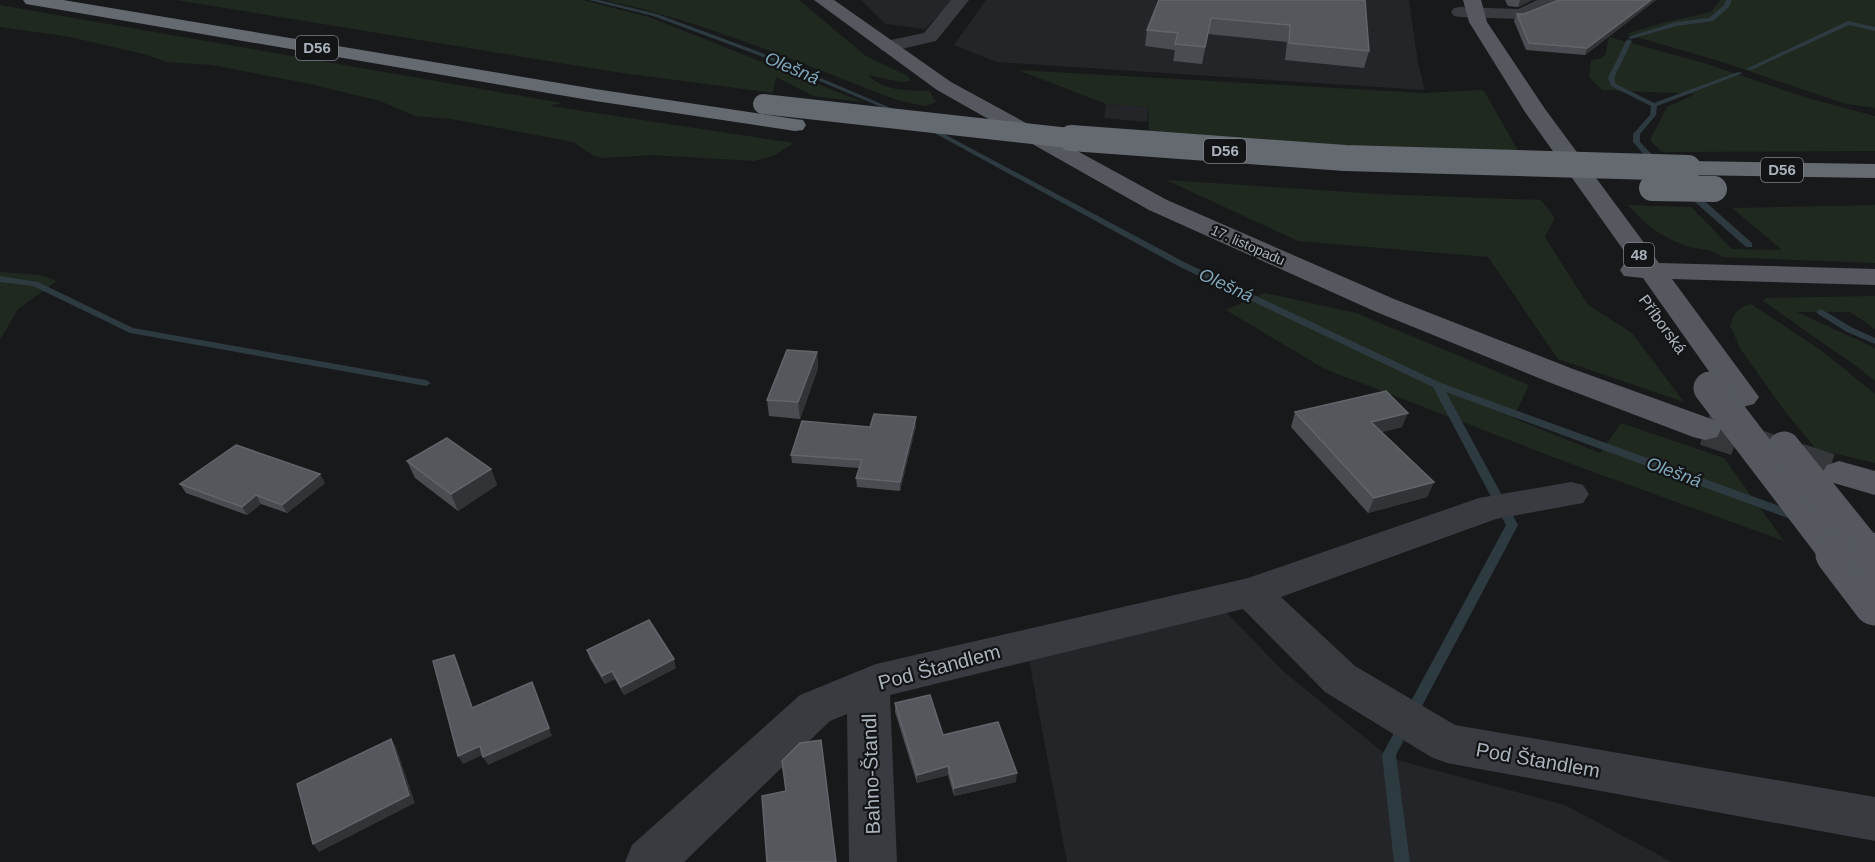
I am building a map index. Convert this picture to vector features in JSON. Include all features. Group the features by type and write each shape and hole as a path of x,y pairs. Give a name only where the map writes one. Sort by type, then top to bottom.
{"highway":[{"name":"D56","path":"32,0 601,96 795,125 960,146 1136,163 1458,183"},
{"name":"D56","path":"119,0 763,104 1052,136 1235,151 1479,164 1875,171"},
{"name":"D56","path":"1573,200 1714,189 1875,191"}],"main road":[{"name":"17. listopadu","path":"823,0 944,86 1158,205 1384,305 1562,376 1705,429"},
{"name":"Příborská","path":"1465,6 1512,109 1573,200 1710,387 1875,604"},
{"name":"Příborská","path":"1465,6 1478,22 1536,112 1743,398 1875,561"},
{"path":"1623,270 1875,277"},
{"path":"1839,473 1875,483"}],"street":[{"path":"888,46 930,37 960,0"},
{"path":"1465,6 1521,14 1551,0"},
{"name":"Pod Štandlem","path":"649,862 815,708 891,676 1251,592 1492,507 1571,494"},
{"name":"Pod Štandlem","path":"1251,592 1340,679 1447,743 1875,819"},
{"name":"Bahno-Štandl","path":"868,686 873,862"}],"shaded area":[{"path":"176,0 582,0 649,17 863,102 813,96 776,77 773,93 615,72"},
{"path":"604,0 799,0 866,56 908,76 911,81 901,82 868,75 875,81 897,89 930,91 936,102 926,106 900,101 716,32"},
{"path":"861,0 953,0 925,29 886,24"},
{"path":"986,0 1409,0 1418,63 1425,90 996,62 954,45"},
{"path":"1720,0 1875,0 1875,108 1846,104 1716,60 1626,34 1711,12"},
{"path":"0,5 562,103 550,106 794,143 773,156 754,161 653,155 604,158 594,156 573,142 451,119 415,116 380,101 310,84 212,65 166,62 148,55 70,37 0,27"},
{"path":"1609,37 1704,63 1804,97 1875,116 1875,151 1662,152 1650,140 1667,107 1695,94 1602,90 1589,77 1591,60 1602,58 1606,53"},
{"path":"1018,70 1424,93 1479,90 1484,91 1519,152 1349,146 1149,134 1148,107 1106,104"},
{"path":"1106,104 1148,107 1147,122 1104,118"},
{"path":"1166,180 1378,194 1541,200 1555,218 1545,237 1588,305 1632,333 1684,402 1558,359 1488,257 1298,241"},
{"path":"1628,205 1691,207 1732,249 1782,250 1732,208 1875,205 1875,263 1722,257 1714,252 1686,246 1661,234 1648,225"},
{"path":"0,272 40,275 57,281 18,309 0,340"},
{"path":"1265,293 1356,313 1529,385 1513,418 1600,453 1621,423 1724,458 1784,541 1574,465 1325,369 1226,310"},
{"path":"1875,296 1875,329 1850,312 1797,312 1875,348 1875,381 1763,301 1766,298"},
{"path":"1751,304 1822,351 1875,394 1875,463 1816,449 1784,410 1741,350 1730,326 1737,312 1742,307"},
{"path":"1225,611 1283,671 1390,758 1565,805 1672,862 1067,862 1028,655"}],"building":[{"path":"1159,0 1365,0 1369,51 1289,43 1290,25 1211,18 1205,47 1175,44 1178,33 1147,30"},
{"path":"1559,0 1651,0 1587,48 1529,43 1517,14 1524,14"},
{"path":"787,350 817,352 798,402 767,400"},
{"path":"1386,391 1408,413 1371,422 1434,482 1374,498 1295,412"},
{"path":"874,414 916,417 900,482 856,478 862,460 791,455 802,421 870,427"},
{"path":"447,438 491,469 451,494 407,461"},
{"path":"236,445 320,474 282,505 256,495 242,507 180,484"},
{"path":"649,620 674,659 621,687 612,671 602,676 587,650"},
{"path":"454,655 472,708 532,682 549,728 483,757 480,746 458,756 433,661"},
{"path":"930,695 943,735 998,722 1017,773 954,788 948,766 917,775 895,703"},
{"path":"391,739 409,795 313,844 297,784"},
{"path":"821,740 836,862 767,862 762,796 786,791 782,761 800,743"}],"waterway":[{"name":"Olešná","path":"592,0 655,15 760,54 902,114"},
{"path":"1631,37 1676,24 1711,20 1727,6 1729,0"},
{"path":"1749,69 1848,23 1875,29"},
{"path":"1629,41 1611,78 1613,85 1654,105"},
{"path":"1654,105 1740,73"},
{"path":"1654,105 1653,115 1636,134 1637,142 1655,162"},
{"name":"Olešná","path":"929,128 1183,265 1437,385"},
{"path":"1689,192 1749,245"},
{"path":"0,279 35,284 130,330 426,383"},
{"path":"1821,312 1850,330 1875,341"},
{"path":"1402,862 1389,755 1512,525 1437,385"},
{"name":"Olešná","path":"1437,385 1797,517"}],"tunnel":[{"path":"1705,429 1839,473"}]}
